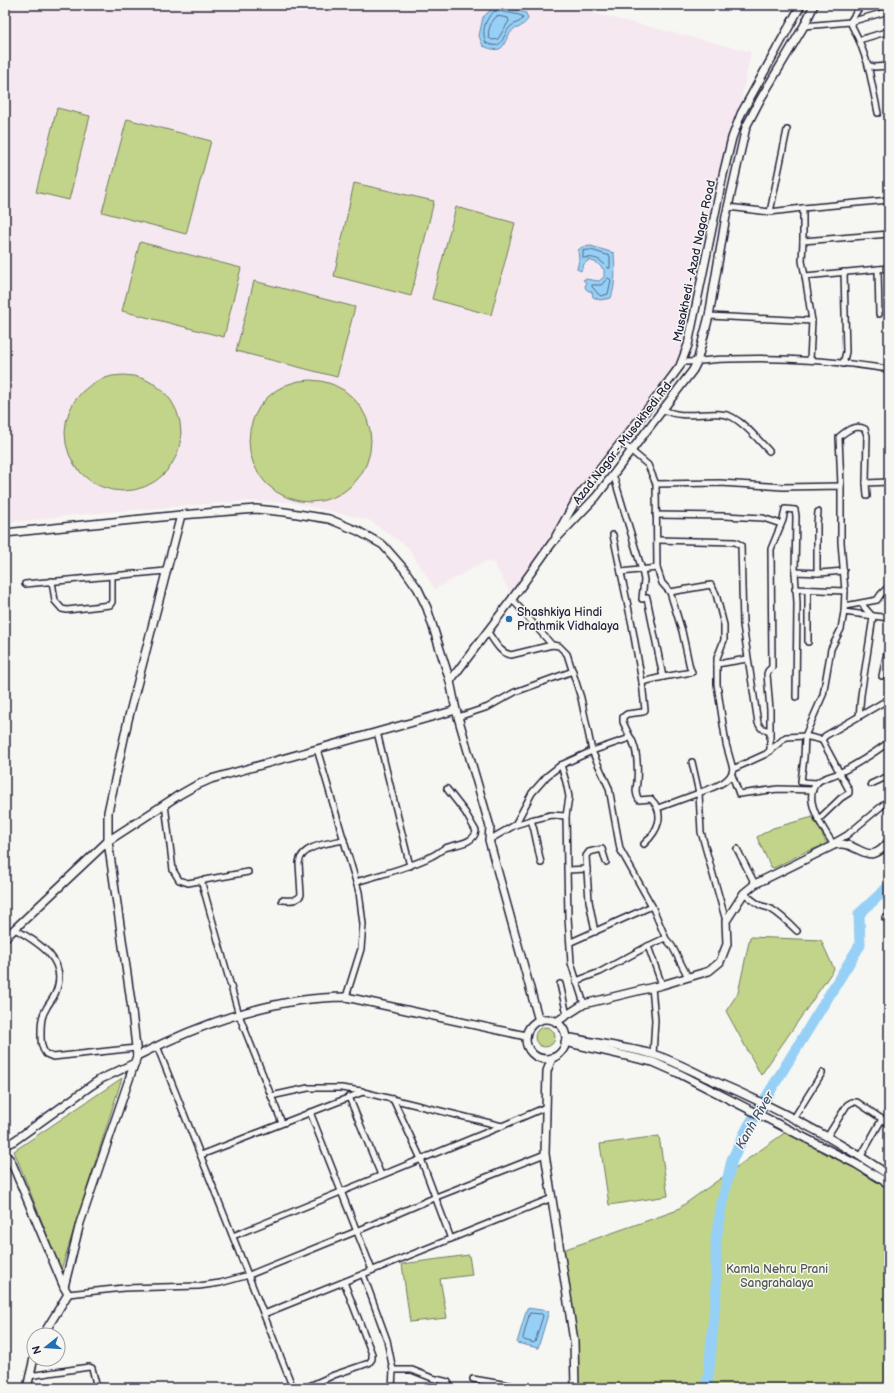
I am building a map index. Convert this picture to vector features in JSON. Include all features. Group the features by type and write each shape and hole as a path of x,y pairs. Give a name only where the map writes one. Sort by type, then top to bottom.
{"street":[{"name":"Musakhedi - Azad Nagar Road","path":"552,543 578,497 660,393 681,362 688,345 732,138 741,114 800,5"},
{"name":"Azad Nagar - Musakhedi Rd","path":"450,681 512,600 552,543 596,497 693,370 697,362 709,316 726,216 746,127 760,100 804,26 814,5"},
{"path":"850,22 861,5"},
{"path":"804,26 850,22 889,11"},
{"path":"850,22 859,40 868,65 878,113"},
{"path":"859,40 889,31"},
{"path":"868,65 874,67 889,66"},
{"path":"770,212 787,130"},
{"path":"728,207 770,212 889,200"},
{"path":"803,208 802,261 812,321 810,360"},
{"path":"715,215 726,216"},
{"path":"803,241 889,234"},
{"path":"805,276 889,268"},
{"path":"878,269 879,314"},
{"path":"843,364 846,352 844,272"},
{"path":"709,316 812,321"},
{"path":"681,362 729,359 810,360 889,369"},
{"path":"662,409 673,414 681,415 715,414 732,417 742,424 768,451"},
{"path":"867,496 866,432 862,427 858,427 847,430 840,438 841,542 844,571 845,609 840,629 831,649 823,695 805,736 804,758 800,781 817,783 840,773 889,742"},
{"path":"621,442 648,465 656,484 657,568 662,583 670,592 682,631 692,672 642,682"},
{"path":"613,474 642,570 644,580 642,599 647,598 663,677"},
{"path":"866,482 889,482"},
{"path":"656,484 720,483 783,487 841,486"},
{"path":"5,533 181,514 256,509 328,519 358,531 383,545 404,569 418,589 427,608 450,681 457,714 490,827 489,840 539,1021"},
{"path":"770,751 770,710 767,674 772,667 771,548 782,524 785,509 794,510 796,516 796,697"},
{"path":"817,573 818,512"},
{"path":"47,1327 66,1290 80,1223 136,1059 131,1002 108,841 110,800 128,720 181,514"},
{"path":"656,514 762,518 782,524"},
{"path":"613,535 642,682 644,711 627,714 624,717 623,722 628,735 635,746 637,762 637,797 639,800 651,799 658,808 659,823 653,836 644,844"},
{"path":"657,540 735,542 741,545 743,625 747,659 758,723 761,728 770,731"},
{"path":"621,572 657,568"},
{"path":"25,584 166,571"},
{"path":"795,572 817,573 844,571"},
{"path":"52,581 55,601 62,609 67,610 110,605 112,602 112,576"},
{"path":"670,592 711,585 713,587 724,625 724,640 717,658 717,684 726,744 733,769 732,775 739,794 778,789 813,790"},
{"path":"845,609 877,600 889,586"},
{"path":"795,589 845,592"},
{"path":"808,590 808,642"},
{"path":"512,600 552,645"},
{"path":"863,603 864,607 874,617"},
{"path":"845,609 874,617 889,618"},
{"path":"859,717 862,688 874,617"},
{"path":"488,631 502,651 506,654 511,655 552,645 559,646 567,654 581,698 592,751 609,788 620,849 652,906 665,938 672,946 688,977"},
{"path":"882,676 889,642"},
{"path":"717,664 747,659"},
{"path":"5,938 108,841 195,786 211,779 377,732 488,707 515,692 573,671"},
{"path":"822,740 825,736 889,699"},
{"path":"377,732 410,866"},
{"path":"515,825 525,805 539,784 561,765 592,751 624,741 627,739 628,735"},
{"path":"733,769 766,754 786,737 805,736 822,740 848,787 849,793 841,798 818,820"},
{"path":"318,749 359,892 363,924 361,949 346,997"},
{"path":"556,1022 584,1004 662,985 709,971 720,962 727,944 726,921 701,832 699,793 692,762"},
{"path":"561,765 566,782 568,797 566,816 568,918 571,963 584,1004"},
{"path":"658,808 726,781 732,775"},
{"path":"871,784 889,777"},
{"path":"817,783 813,790 813,806 818,820 833,844"},
{"path":"356,882 410,866 447,848 470,840 475,835 476,831 465,812 447,789"},
{"path":"726,921 744,893 755,884 847,836 889,800"},
{"path":"165,804 173,870 182,882 188,883 248,872"},
{"path":"489,840 515,825 531,820 551,815 566,816"},
{"path":"531,820 541,863"},
{"path":"282,900 298,899 301,895 299,858 303,854 317,846 344,840"},
{"path":"833,844 839,843 849,845 868,854 873,854 882,850 889,841"},
{"path":"595,932 589,901 586,856 589,852 602,849 606,862"},
{"path":"737,849 755,884"},
{"path":"568,870 587,869"},
{"path":"201,880 239,1015 282,1123"},
{"path":"744,893 763,907 769,908 780,915 797,931"},
{"path":"570,942 652,906"},
{"path":"15,929 48,950 53,958 59,975 59,984 55,996 43,1015 41,1041 42,1047 46,1054 53,1057 136,1048"},
{"path":"576,981 595,974 665,938"},
{"path":"648,946 662,985"},
{"path":"560,984 567,1015"},
{"path":"652,987 655,1020 653,1054"},
{"path":"5,1146 96,1082 157,1046 239,1015 279,1004 327,997 346,997 526,1036"},
{"path":"549,1019 556,1022 562,1028 565,1039 562,1050 552,1058 543,1059 534,1056 526,1045 526,1036 530,1027 539,1021 549,1019"},
{"path":"565,1039 653,1054 794,1118 861,1156 889,1175"},
{"path":"565,1039 652,1062 678,1073 856,1164 889,1184"},
{"path":"157,1046 293,1388"},
{"path":"552,1058 547,1071 545,1154 574,1341 575,1388"},
{"path":"794,1118 822,1072"},
{"path":"271,1096 308,1088 341,1088 393,1099 502,1126"},
{"path":"201,1154 363,1092"},
{"path":"349,1097 380,1175"},
{"path":"393,1099 421,1159 451,1239"},
{"path":"827,1137 847,1105 852,1102 857,1102 889,1124"},
{"path":"233,1236 546,1107"},
{"path":"310,1112 372,1270"},
{"path":"861,1156 882,1119"},
{"path":"5,1154 11,1160 66,1290"},
{"path":"66,1290 199,1286 220,1283 249,1275 357,1232 436,1197 545,1154"},
{"path":"264,1314 552,1198"},
{"path":"363,1274 387,1340 393,1370 392,1388"},
{"path":"305,1388 334,1375 369,1363 372,1359 372,1354 344,1282"},
{"path":"27,1388 32,1367"},
{"path":"29,1376 88,1367 92,1368 97,1388"},
{"path":"393,1370 412,1370 432,1378 448,1382 450,1388"},
{"path":"473,1378 514,1386 517,1388"}],"shaded area":[{"path":"5,5 561,5 751,52 687,365 510,593 494,563 486,561 435,589 408,547 369,520 290,502 241,501 73,515 5,523"}],"green space":[{"path":"57,108 90,116 69,200 36,192"},
{"path":"127,119 211,141 186,234 102,212"},
{"path":"354,183 434,201 411,296 334,276"},
{"path":"456,207 515,223 491,315 432,299"},
{"path":"140,242 241,268 224,337 122,311"},
{"path":"254,281 355,307 337,377 236,351"},
{"path":"123,375 145,379 155,384 164,392 172,401 177,411 181,433 177,455 172,465 164,474 155,482 145,487 123,491 101,487 91,482 82,474 74,465 69,455 65,433 69,411 74,401 82,392 91,384 101,379"},
{"path":"310,380 322,381 333,385 344,390 353,398 361,407 366,418 370,429 370,453 366,464 361,475 353,484 344,492 333,497 322,501 310,502 298,501 287,497 276,492 267,484 259,475 254,464 250,453 249,441 250,429 254,418 259,407 267,398 276,390 287,385 298,381"},
{"path":"813,817 827,844 803,853 774,868 771,867 757,837 773,828"},
{"path":"750,937 821,940 834,969 761,1075 726,1011 738,993"},
{"path":"545,1027 552,1030 555,1037 552,1044 545,1047 538,1044 535,1037 538,1030"},
{"path":"122,1078 61,1270 14,1151"},
{"name":"Kamla Nehru Prani Sangrahalaya","path":"790,1129 889,1184 889,1388 575,1388 574,1341 560,1251 675,1211"},
{"path":"659,1136 668,1196 609,1205 600,1144"},
{"path":"469,1255 472,1275 440,1279 447,1318 410,1322 402,1264"}],"water":[{"path":"494,7 503,7 526,13 528,19 518,28 513,29 502,47 496,50 483,46 479,36 483,17"},
{"path":"591,246 614,253 615,270 613,293 611,298 600,300 593,297 592,292 587,290 585,287 586,283 583,280 599,281 604,277 604,270 597,263 589,260 584,264 581,271 577,269 579,260 578,250 582,247"},
{"path":"527,1308 549,1311 538,1348 517,1343"}],"waterway":[{"name":"Kanh River","path":"706,1388 709,1371 716,1293 716,1239 722,1203 732,1160 748,1127 860,945 859,914 889,886"}],"place":[{"name":"Shashkiya Hindi Prathmik Vidhalaya","path":"509,619"}]}
